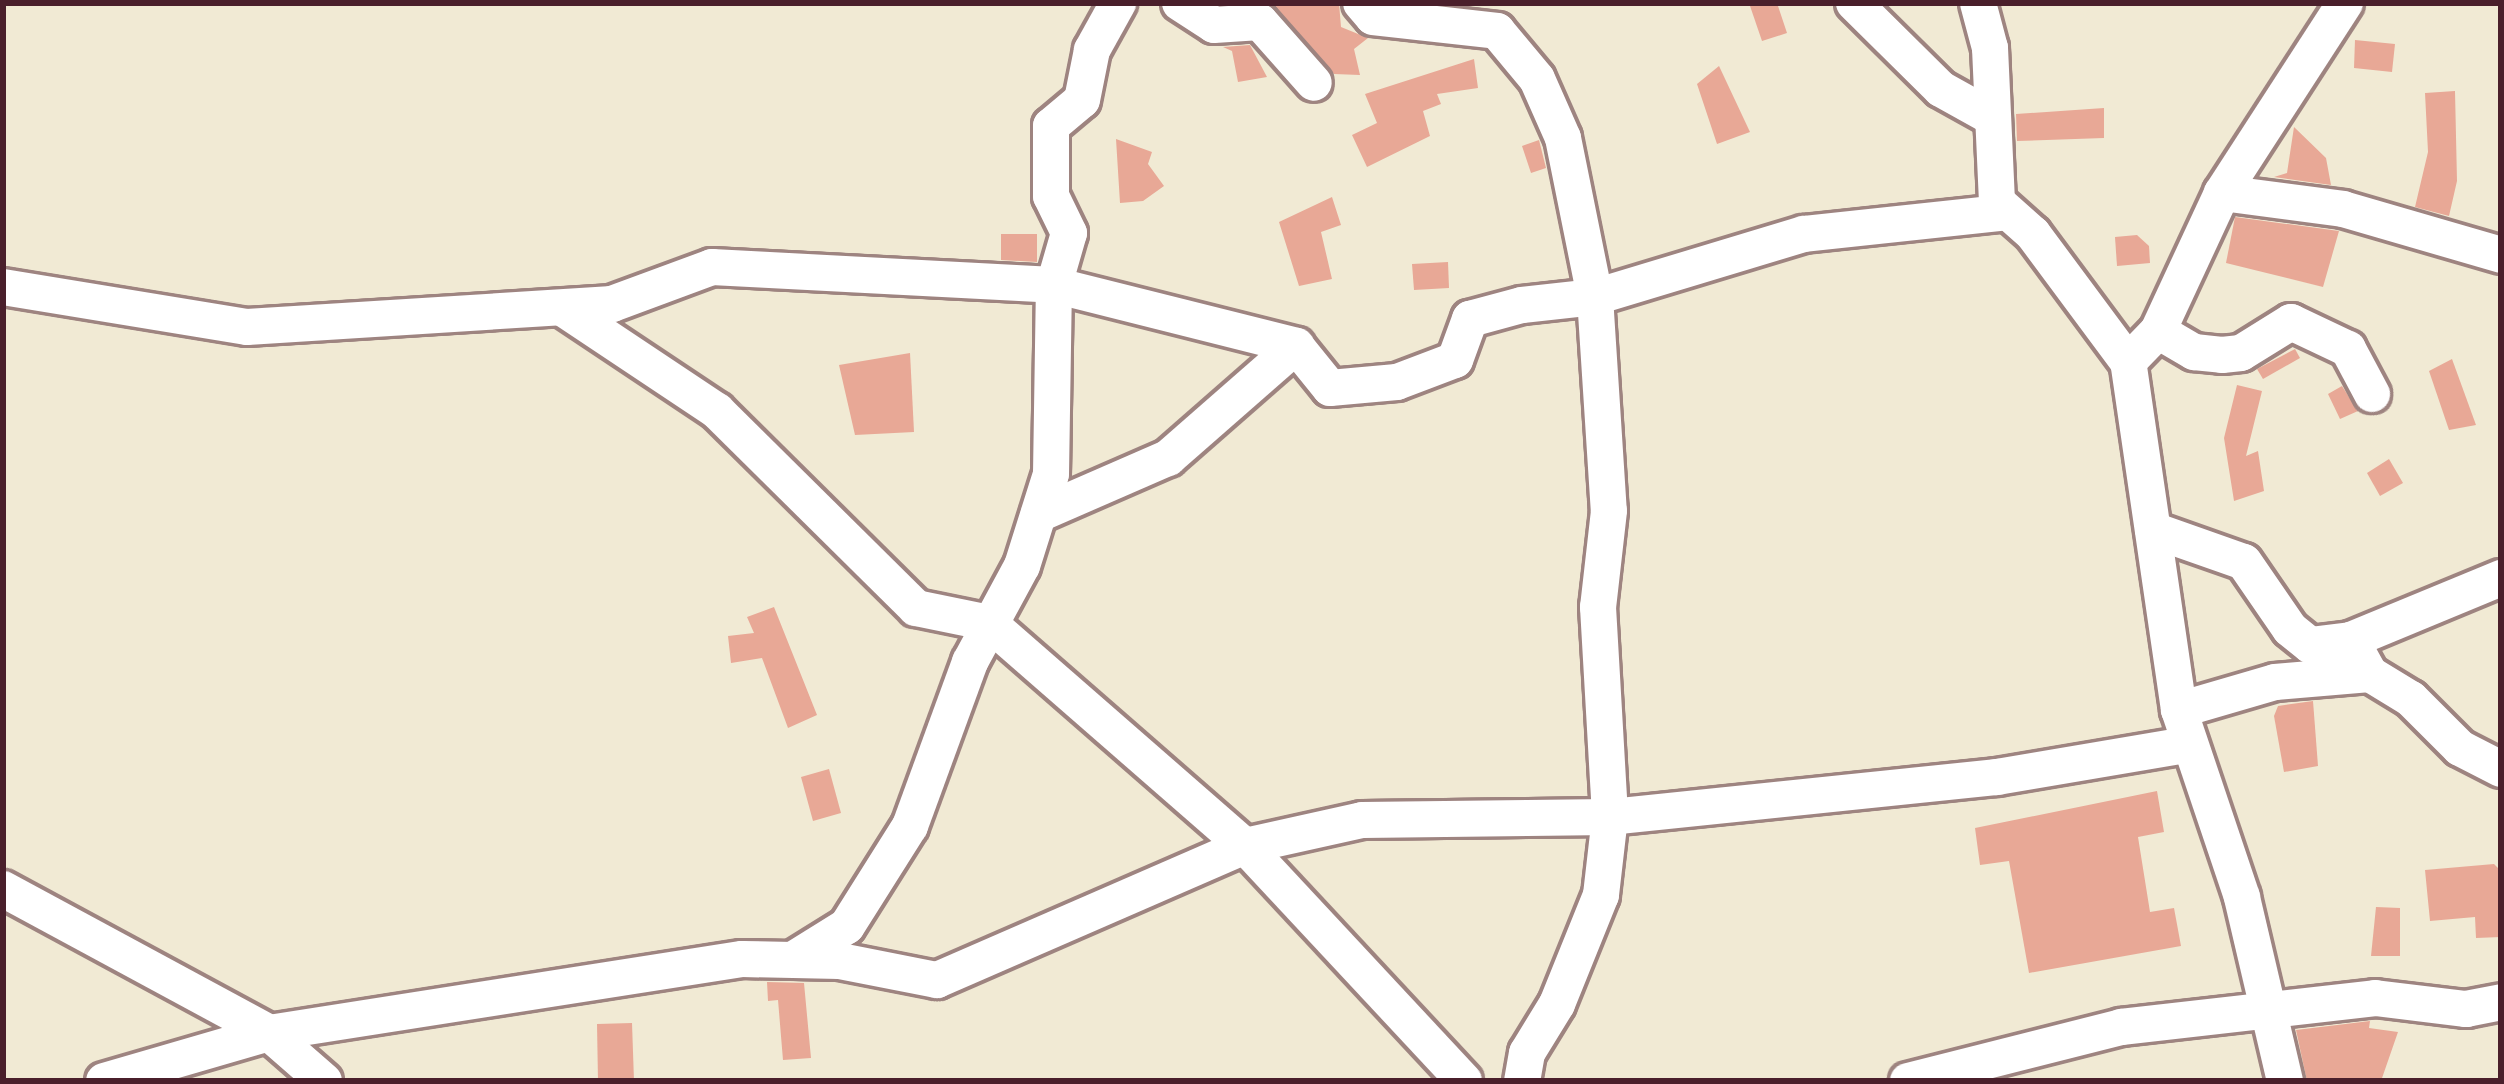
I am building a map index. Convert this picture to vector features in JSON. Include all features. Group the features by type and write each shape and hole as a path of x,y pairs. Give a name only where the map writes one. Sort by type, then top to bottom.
{"street":[{"path":"794,959 847,926 910,826 989,623 1007,602 1039,514 1051,474 1054,285 1069,233 1052,196 1051,126 1082,100 1092,50 1118,3"},
{"path":"1180,3 1214,25 1260,22 1314,83"},
{"path":"1361,3 1372,17 1497,31 1537,79 1563,138 1595,297 1609,511 1598,607 1610,817 1600,895 1557,1004 1527,1053 1522,1081"},
{"path":"1854,3 1941,89 1988,116"},
{"path":"1978,3 1990,48 1988,116 2002,213"},
{"path":"2128,362 2158,331 2222,193 2345,3"},
{"path":"2222,193 2343,209 2501,255"},
{"path":"3,287 248,327 612,304 718,267 1054,285 1296,346 1330,388 1396,382 1455,360 1470,319 1595,297 1804,234 2002,213 2033,234 2128,362 2183,728 2242,897 2285,1081"},
{"path":"565,309 717,411 916,608 989,623 1245,846 1465,1081"},
{"path":"2158,331 2194,352 2222,355 2241,353 2291,322 2348,349 2372,394"},
{"path":"1039,514 1168,458 1296,346"},
{"path":"2153,530 2244,562 2310,645 2351,640 2501,578"},
{"path":"2351,640 2369,674 2498,764"},
{"path":"104,1081 269,1033 742,959 794,959 948,977 1245,846 1362,820 1610,817 1996,777 2183,728 2275,682 2369,674"},
{"path":"3,889 269,1033 324,1081"},
{"path":"1908,1081 2104,1030 2375,998 2466,1009 2501,1002"}],"building":[{"path":"1271,3 1339,3 1341,27 1368,38 1354,49 1360,75 1334,74"},
{"path":"1749,3 1777,3 1787,33 1762,41"},
{"path":"2355,40 2395,44 2392,72 2354,68"},
{"path":"1250,45 1267,77 1238,82 1232,51 1223,47"},
{"path":"1474,59 1478,88 1437,94 1441,104 1423,111 1430,136 1367,167 1352,135 1377,123 1365,94"},
{"path":"1719,66 1750,132 1717,144 1697,84"},
{"path":"2455,91 2457,181 2449,216 2415,207 2428,152 2425,93"},
{"path":"2104,108 2104,138 2017,141 2016,114"},
{"path":"2294,127 2326,158 2331,185 2274,177 2287,173"},
{"path":"1116,139 1152,152 1148,164 1164,186 1143,201 1120,203"},
{"path":"1539,140 1546,168 1531,173 1522,146"},
{"path":"1332,197 1341,225 1321,232 1332,279 1299,286 1279,222"},
{"path":"2235,217 2339,231 2323,287 2226,263"},
{"path":"1001,234 1037,234 1037,262 1001,260"},
{"path":"2137,235 2149,246 2150,263 2117,266 2115,237"},
{"path":"1448,262 1449,288 1414,290 1412,264"},
{"path":"2295,349 2300,358 2263,379 2257,369"},
{"path":"910,353 914,432 855,435 839,365"},
{"path":"2452,359 2476,425 2449,430 2429,371"},
{"path":"2237,385 2262,391 2246,456 2258,451 2264,491 2234,501 2224,438"},
{"path":"2342,386 2358,411 2340,419 2328,394"},
{"path":"2389,459 2403,483 2380,496 2367,473"},
{"path":"774,607 817,715 788,728 762,658 731,663 728,636 754,633 747,617"},
{"path":"2313,701 2318,766 2284,772 2274,716 2278,706"},
{"path":"829,769 841,813 813,821 801,777"},
{"path":"2157,791 2164,832 2138,837 2150,912 2174,908 2181,946 2029,973 2009,861 1980,865 1975,828"},
{"path":"2494,864 2501,871 2501,937 2476,938 2475,917 2430,921 2425,870"},
{"path":"2376,907 2400,908 2400,956 2371,956"},
{"path":"767,982 804,983 811,1058 783,1060 778,1000 768,1001"},
{"path":"2370,1021 2369,1028 2398,1032 2381,1081 2307,1081 2296,1030"},
{"path":"632,1023 634,1081 598,1081 597,1024"}]}
